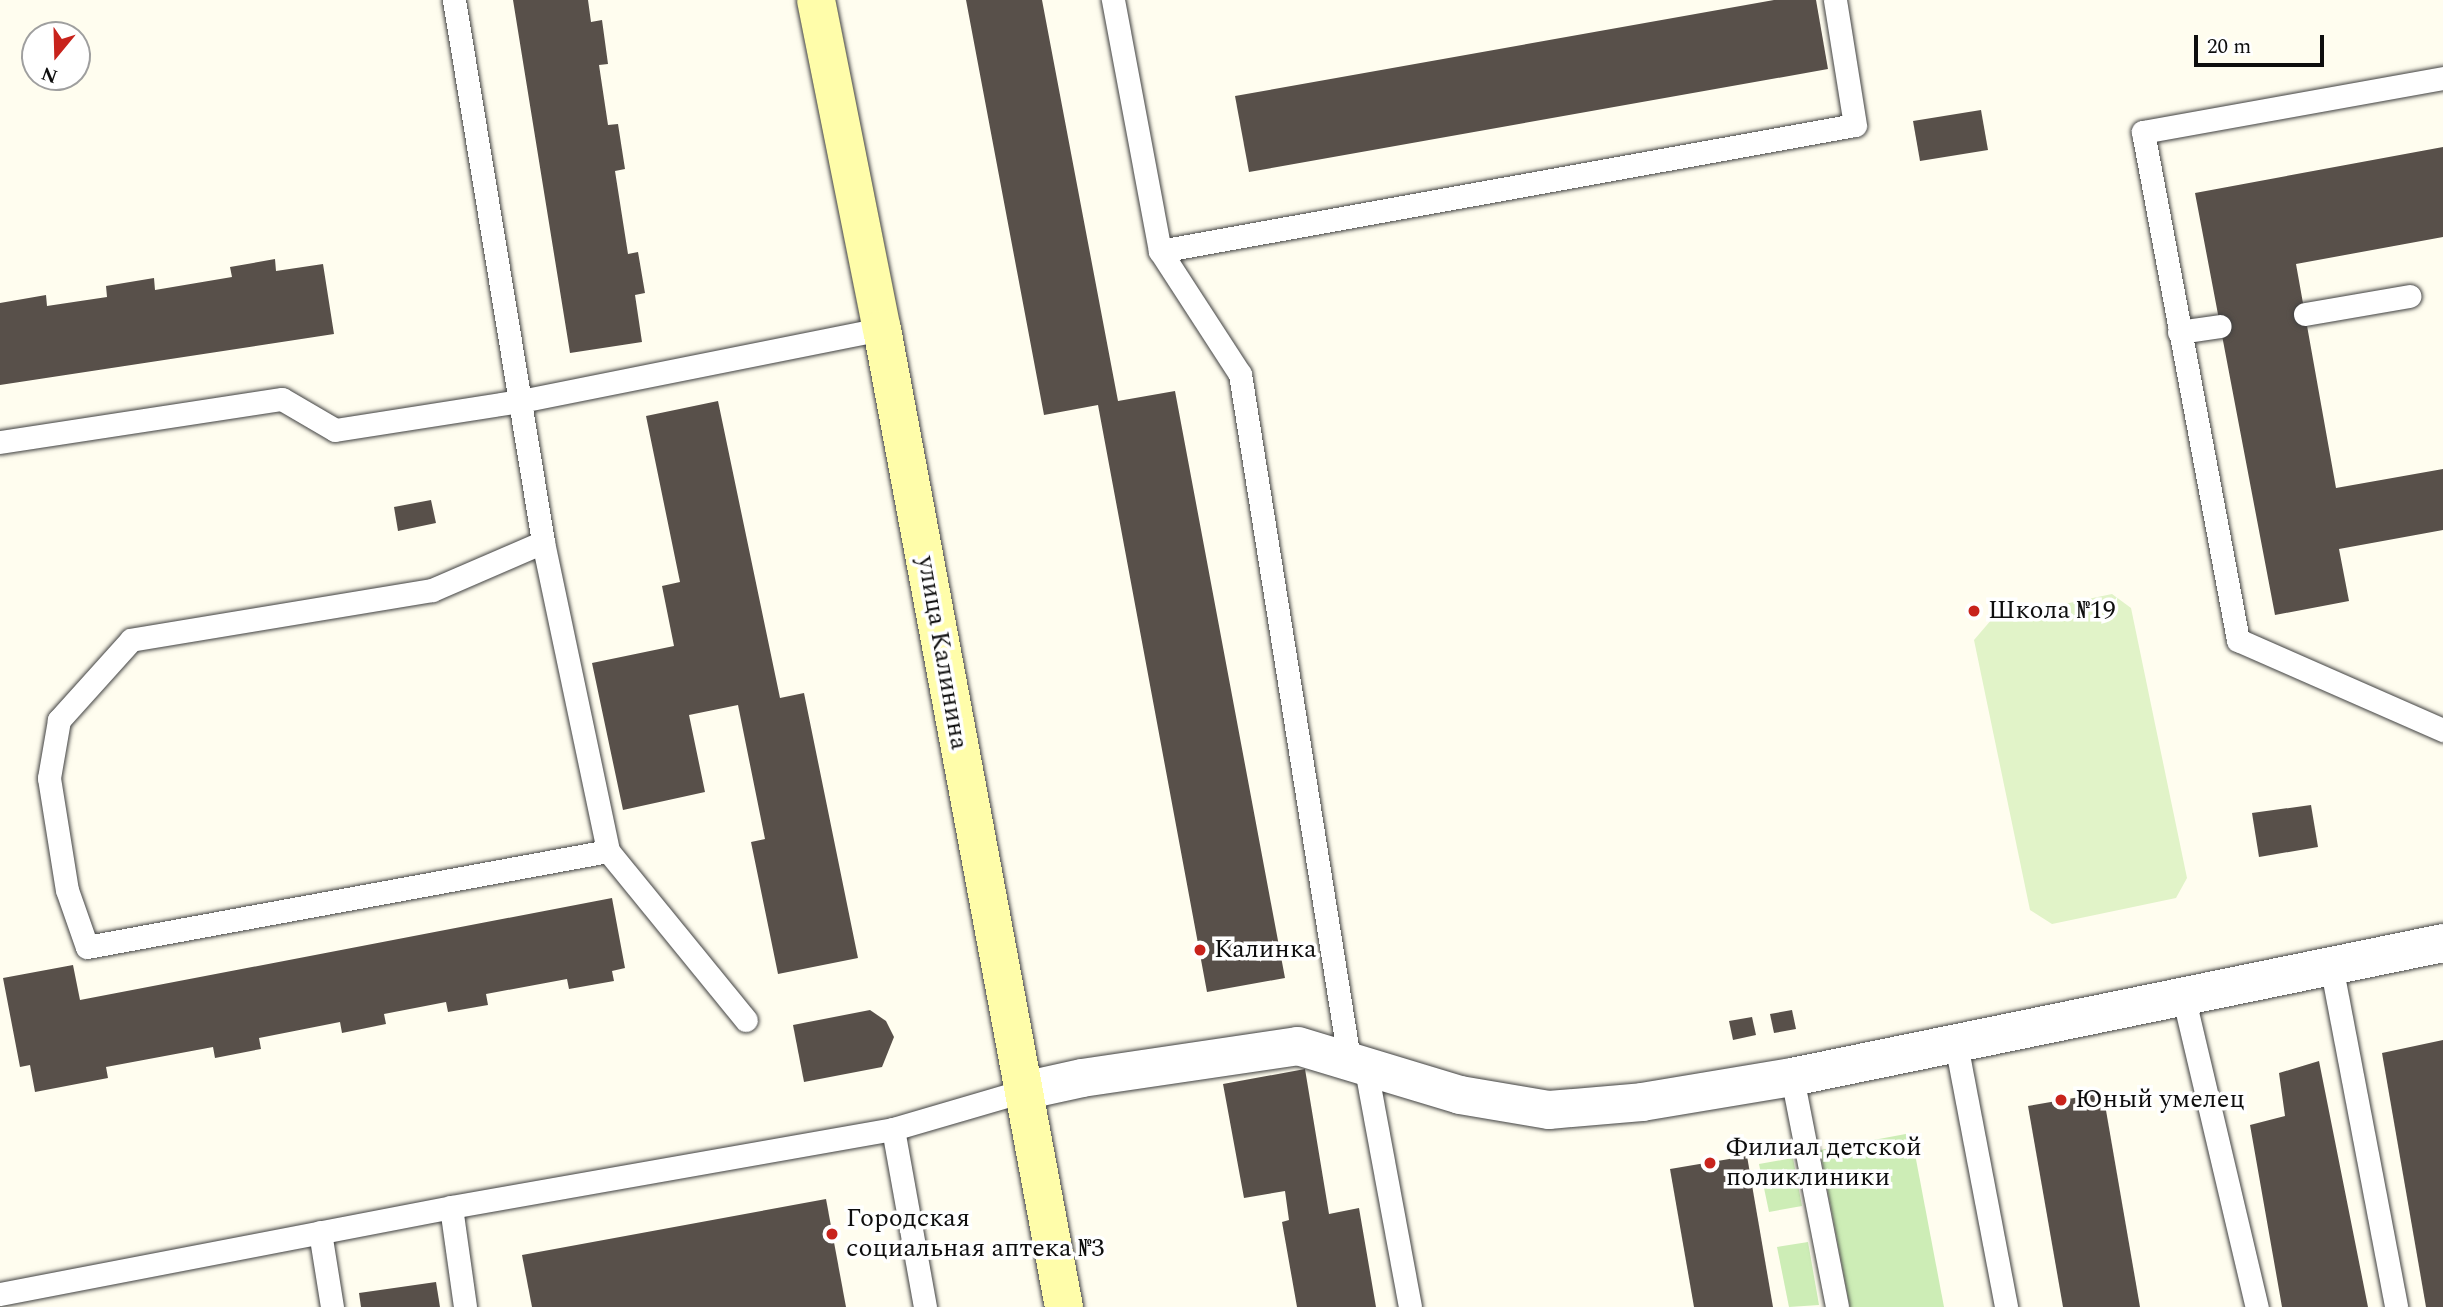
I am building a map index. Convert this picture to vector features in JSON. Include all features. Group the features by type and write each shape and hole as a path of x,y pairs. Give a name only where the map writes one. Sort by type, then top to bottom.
{"main road":[{"name":"улица Калинина","path":"816,0 883,329 1064,1307"}],"street":[{"path":"1023,1091 1082,1078 1298,1046 1357,1061 1460,1096 1549,1110 1642,1102 1793,1077 2443,943"}],"lane":[{"path":"454,0 543,542 608,851 746,1020"},
{"path":"1113,0 1160,251 1241,374 1357,1061 1410,1307"},
{"path":"1160,251 1855,125 1835,0"},
{"path":"2443,78 2143,132 2238,640 2443,730"},
{"path":"2305,314 2409,296"},
{"path":"2179,332 2220,326"},
{"path":"0,442 282,399 335,430 521,401 883,329"},
{"path":"543,542 432,590 131,640 59,720 49,778 67,890 88,947 608,851"},
{"path":"2331,965 2396,1307"},
{"path":"2183,995 2257,1307"},
{"path":"1956,1044 2006,1307"},
{"path":"1793,1077 1837,1307"},
{"path":"0,1294 450,1207 893,1129 1023,1091"},
{"path":"893,1129 925,1307"},
{"path":"450,1207 465,1307"},
{"path":"320,1232 332,1307"}],"green space":[{"path":"2112,594 2131,608 2187,878 2176,898 2052,924 2030,910 1974,640 1992,619"},
{"path":"1911,1133 1944,1307 1850,1307 1820,1150"},
{"path":"1793,1158 1802,1206 1769,1212 1759,1164"},
{"path":"1808,1242 1819,1305 1789,1307 1777,1247"}],"building":[{"path":"513,0 588,0 591,22 602,20 608,64 599,65 608,125 618,124 625,169 615,171 628,254 638,252 645,293 635,295 642,342 570,353"},
{"path":"966,0 1042,0 1118,401 1175,391 1285,978 1207,992 1098,405 1044,415"},
{"path":"1774,0 1816,0 1828,69 1249,172 1235,96"},
{"path":"1981,110 1988,150 1920,161 1913,121"},
{"path":"2443,147 2443,237 2296,264 2336,488 2443,469 2443,530 2339,549 2349,601 2275,615 2195,193"},
{"path":"275,259 276,271 323,264 334,334 0,385 0,303 46,295 47,306 107,297 106,286 154,278 155,290 232,277 230,267"},
{"path":"718,401 780,698 804,693 858,958 778,974 751,842 765,839 738,705 689,715 705,792 623,810 592,663 674,646 662,586 680,582 646,416"},
{"path":"431,500 436,523 398,531 394,507"},
{"path":"2311,805 2318,847 2259,857 2252,813"},
{"path":"612,898 625,968 612,971 614,981 569,989 567,979 486,994 488,1005 448,1012 446,1002 384,1014 386,1024 342,1033 340,1022 259,1038 261,1049 215,1058 213,1047 106,1067 108,1078 35,1092 30,1065 20,1067 3,978 73,965 80,1000"},
{"path":"870,1010 886,1021 894,1037 882,1067 804,1082 793,1025"},
{"path":"1792,1010 1796,1029 1774,1033 1770,1014"},
{"path":"1752,1017 1756,1035 1733,1040 1729,1021"},
{"path":"2443,1040 2443,1307 2426,1307 2382,1053"},
{"path":"2319,1061 2368,1307 2282,1307 2250,1125 2285,1116 2279,1073"},
{"path":"1305,1069 1329,1214 1359,1208 1376,1307 1297,1307 1282,1222 1289,1220 1285,1191 1244,1198 1223,1084"},
{"path":"2103,1093 2140,1307 2063,1307 2028,1106"},
{"path":"1747,1156 1773,1307 1694,1307 1670,1169"},
{"path":"826,1199 846,1307 532,1307 522,1255"},
{"path":"436,1282 440,1307 361,1307 359,1293"}],"place":[{"name":"Школа №19","path":"1974,611"},
{"name":"Калинка","path":"1200,950"},
{"name":"Юный умелец","path":"2061,1100"},
{"name":"Филиал детской поликлиники","path":"1710,1163"},
{"name":"Городская социальная аптека №3","path":"832,1234"}]}
